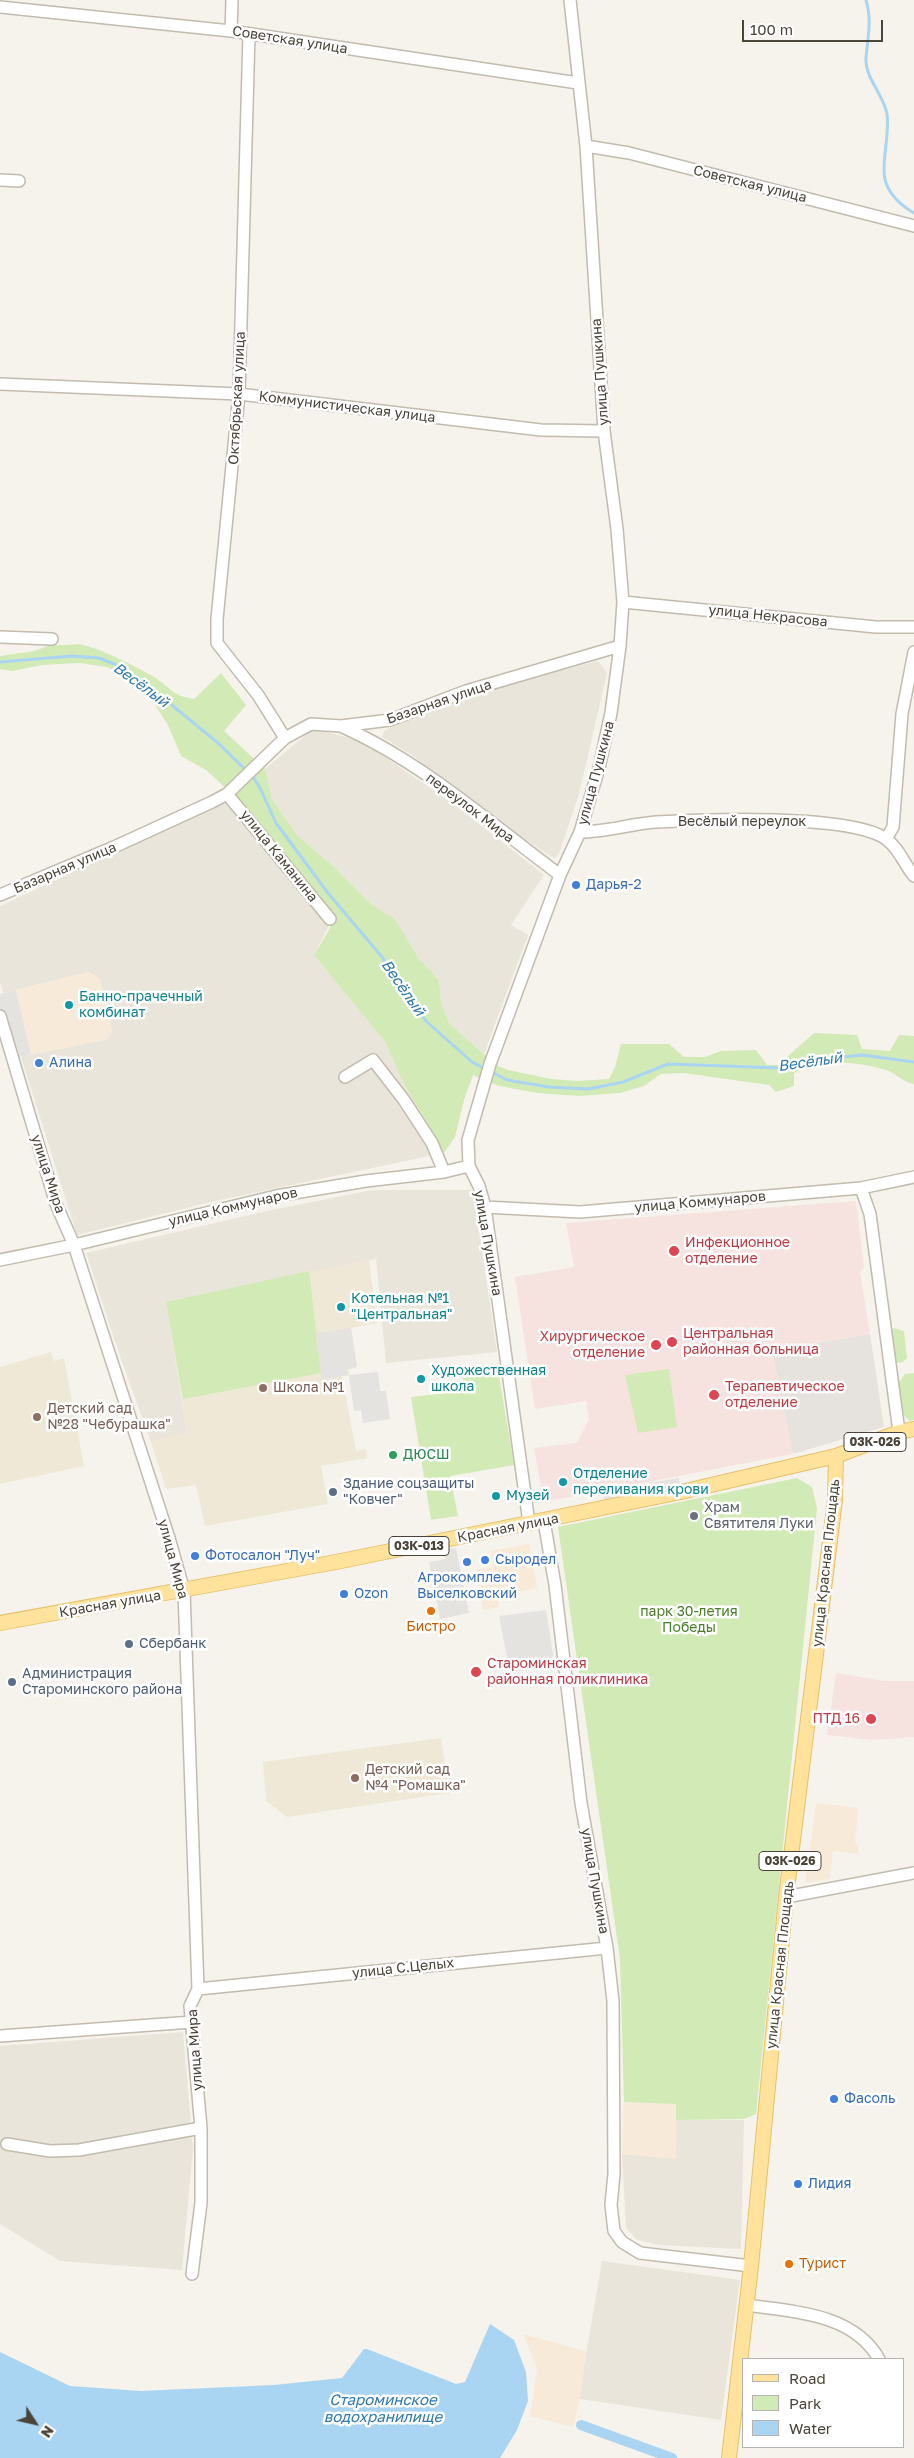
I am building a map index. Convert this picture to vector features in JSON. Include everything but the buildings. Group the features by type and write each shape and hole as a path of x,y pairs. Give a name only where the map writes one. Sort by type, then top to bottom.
{"main road":[{"name":"03К-026","path":"836,1456 899,1432 914,1430"},
{"name":"Красная улица","path":"0,1624 184,1591 530,1524 836,1456"},
{"name":"улица Красная Площадь","path":"729,2458 751,2266 786,1897 835,1500 836,1456"}],"street":[{"path":"231,31 232,0"},
{"name":"улица Пушкина","path":"530,1524 485,1208 480,1186 469,1166 468,1140 490,1064 560,875 580,832 599,768 612,713 620,646 622,602 617,529 604,431 586,146 570,0"},
{"name":"Советская улица","path":"0,7 231,31 578,83"},
{"name":"Октябрьская улица","path":"249,34 239,394 217,619 217,643 258,694 285,738"},
{"name":"Советская улица","path":"586,146 629,153 914,226"},
{"path":"0,180 19,181"},
{"name":"Коммунистическая улица","path":"0,384 239,394 541,430 604,431"},
{"name":"улица Некрасова","path":"622,602 876,627 914,627"},
{"path":"0,637 52,639"},
{"name":"Базарная улица","path":"0,895 114,847 227,794 285,738 311,724 341,726 378,723 466,691 620,646"},
{"path":"886,839 893,827 899,742 914,652"},
{"path":"378,723 373,734 378,743"},
{"name":"переулок Мира","path":"341,726 378,743 428,775 560,875"},
{"name":"улица Каманина","path":"227,794 330,919"},
{"name":"Весёлый переулок","path":"580,832 596,832 655,822 772,820 843,825 874,833 886,839 898,852 914,876"},
{"name":"улица Мира","path":"0,1016 56,1204 74,1245 148,1472 184,1591 198,1989 190,2006 201,2128 201,2203 192,2274"},
{"path":"345,1077 373,1060 404,1100 432,1143 444,1172"},
{"name":"улица Коммунаров","path":"0,1260 74,1245 276,1196 366,1181 444,1172 469,1166"},
{"name":"улица Коммунаров","path":"485,1208 580,1212 862,1188 914,1177"},
{"path":"862,1188 870,1214 899,1432"},
{"name":"улица Пушкина","path":"544,1521 555,1585 581,1803 607,1948 613,2001 614,2174 612,2222 614,2231 622,2242 630,2248 646,2254 751,2266"},
{"path":"786,1897 914,1873"},
{"name":"улица С.Целых","path":"198,1989 607,1948"},
{"path":"0,2036 192,2022"},
{"path":"7,2144 50,2151 79,2150 201,2128"},
{"path":"746,2305 799,2313 845,2325 870,2344 878,2358"}],"shaded area":[{"path":"598,661 607,673 579,794 560,851 555,859 499,822 412,755 382,737 384,731 408,718 503,685"},
{"path":"314,728 359,741 386,758 454,804 544,875 511,925 528,935 484,1054 449,1023 441,1003 439,980 419,959 395,919 372,905 332,865 297,835 272,799 265,769"},
{"path":"235,797 261,826 333,918 314,955 386,1043 400,1076 444,1153 215,1201 77,1235 21,1057 108,1039 112,1032 100,979 89,972 3,993 0,982 0,906"},
{"path":"89,972 100,979 112,1032 108,1039 31,1055 16,990"},
{"path":"16,990 31,1055 13,1058 0,1016 0,994"},
{"path":"373,1190 473,1190 497,1352 386,1363 376,1259 166,1302 187,1433 151,1442 86,1253 271,1210"},
{"name":"Центральная районная больница","path":"856,1201 864,1267 860,1272 870,1334 772,1351 793,1454 544,1502 534,1448 577,1443 589,1419 586,1401 535,1409 515,1277 574,1267 566,1223"},
{"name":"Школа №1","path":"369,1260 377,1323 351,1328 357,1367 348,1369 349,1375 342,1376 356,1451 366,1449 367,1458 321,1466 328,1504 205,1526 196,1485 166,1489 151,1442 187,1432 166,1302"},
{"path":"351,1328 357,1367 348,1369 349,1375 322,1380 316,1333"},
{"path":"870,1334 884,1427 793,1454 772,1351"},
{"name":"Детский сад №28 \"Чебурашка\"","path":"51,1352 54,1361 64,1358 84,1466 0,1484 0,1367"},
{"path":"378,1372 380,1391 386,1391 390,1419 363,1423 361,1410 354,1411 349,1375"},
{"path":"679,1478 681,1492 606,1508 603,1490"},
{"path":"529,1544 537,1588 497,1596 499,1607 483,1610 475,1570 493,1567 490,1551"},
{"path":"456,1548 469,1613 440,1619 429,1562 446,1559 444,1550"},
{"path":"546,1610 555,1667 510,1672 499,1616"},
{"name":"ПТД 16","path":"836,1673 884,1681 914,1681 914,1737 872,1740 827,1735"},
{"name":"Детский сад №4 \"Ромашка\"","path":"441,1738 449,1793 287,1817 266,1801 263,1762"},
{"path":"816,1803 858,1808 855,1843 859,1844 858,1854 833,1851 830,1879 805,1883"},
{"path":"183,2032 193,2148 182,2270 60,2261 0,2224 0,2046"},
{"path":"624,2102 677,2104 676,2159 622,2154"},
{"path":"676,2120 744,2120 741,2249 658,2245 637,2240 626,2228 622,2154 676,2158"},
{"path":"602,2261 740,2280 721,2420 580,2399"},
{"path":"523,2334 586,2351 580,2399 573,2427 530,2416 537,2368"}],"green space":[{"path":"79,644 127,662 187,698 194,699 221,673 246,705 224,731 265,769 272,799 297,835 332,865 372,905 395,919 419,959 439,980 441,1003 449,1023 496,1065 508,1070 551,1079 578,1081 609,1079 615,1067 621,1044 669,1044 684,1057 705,1057 721,1051 756,1050 767,1065 778,1065 814,1033 857,1035 862,1049 890,1051 899,1035 914,1036 914,1084 886,1070 851,1063 817,1065 805,1068 794,1073 794,1086 776,1092 769,1085 684,1073 661,1074 644,1086 620,1093 579,1096 537,1093 499,1086 473,1075 464,1100 455,1137 444,1153 400,1076 386,1043 314,955 329,930 333,918 242,803 206,770 181,756 168,725 150,697 127,677 107,667 80,663 42,665 12,671 0,669 0,656 34,651 48,646"},
{"path":"309,1271 321,1373 183,1399 166,1302"},
{"path":"894,1328 904,1331 907,1358 903,1362 897,1363 893,1360 890,1332"},
{"path":"497,1364 514,1465 450,1476 458,1516 431,1520 411,1397 465,1391 461,1367"},
{"path":"669,1369 677,1427 638,1433 625,1375"},
{"path":"914,1373 914,1420 910,1421 903,1415 897,1385 905,1374"},
{"name":"парк 30-летия Победы","path":"797,1478 812,1487 817,1508 756,2114 744,2119 676,2120 676,2104 624,2102 620,1959 558,1527"}],"water":[{"name":"Староминское водохранилище","path":"490,2324 514,2340 526,2372 528,2401 517,2430 500,2458 0,2458 0,2352 70,2386 141,2391 274,2385 342,2378 364,2349 456,2384 465,2382"}],"waterway":[{"path":"866,0 869,22 866,64 885,107 888,122 884,176 891,193 897,201 914,213"},
{"name":"Весёлый","path":"0,662 72,656 99,658 119,666 150,687 218,743 247,771"},
{"name":"Весёлый","path":"252,775 276,823 328,893 382,957 402,991 427,1022 472,1062 507,1080 549,1087 589,1089 623,1082 668,1064 780,1068 811,1060 862,1055 914,1062"},
{"path":"581,2425 672,2458"}],"place":[{"name":"Дарья-2","path":"576,885"},
{"name":"Банно-прачечный комбинат","path":"69,1005"},
{"name":"Алина","path":"39,1063"},
{"name":"Инфекционное отделение","path":"674,1251"},
{"name":"Котельная №1 \"Центральная\"","path":"341,1307"},
{"name":"Центральная районная больница","path":"672,1342"},
{"name":"Хирургическое отделение","path":"656,1345"},
{"name":"Художественная школа","path":"421,1379"},
{"name":"Школа №1","path":"263,1388"},
{"name":"Терапевтическое отделение","path":"714,1395"},
{"name":"Детский сад №28 \"Чебурашка\"","path":"37,1417"},
{"name":"ДЮСШ","path":"393,1455"},
{"name":"Отделение переливания крови","path":"563,1482"},
{"name":"Здание соцзащиты \"Ковчег\"","path":"333,1492"},
{"name":"Музей","path":"496,1496"},
{"name":"Храм Святителя Луки","path":"694,1516"},
{"name":"Фотосалон \"Луч\"","path":"195,1556"},
{"name":"Сыродел","path":"485,1560"},
{"name":"Агрокомплекс Выселковский","path":"467,1562"},
{"name":"Ozon","path":"344,1594"},
{"name":"Бистро","path":"431,1611"},
{"name":"Сбербанк","path":"129,1644"},
{"name":"Староминская районная поликлиника","path":"476,1672"},
{"name":"Администрация Староминского района","path":"12,1682"},
{"name":"ПТД 16","path":"871,1719"},
{"name":"Детский сад №4 \"Ромашка\"","path":"355,1778"},
{"name":"Фасоль","path":"834,2099"},
{"name":"Лидия","path":"798,2184"},
{"name":"Турист","path":"789,2264"}]}
